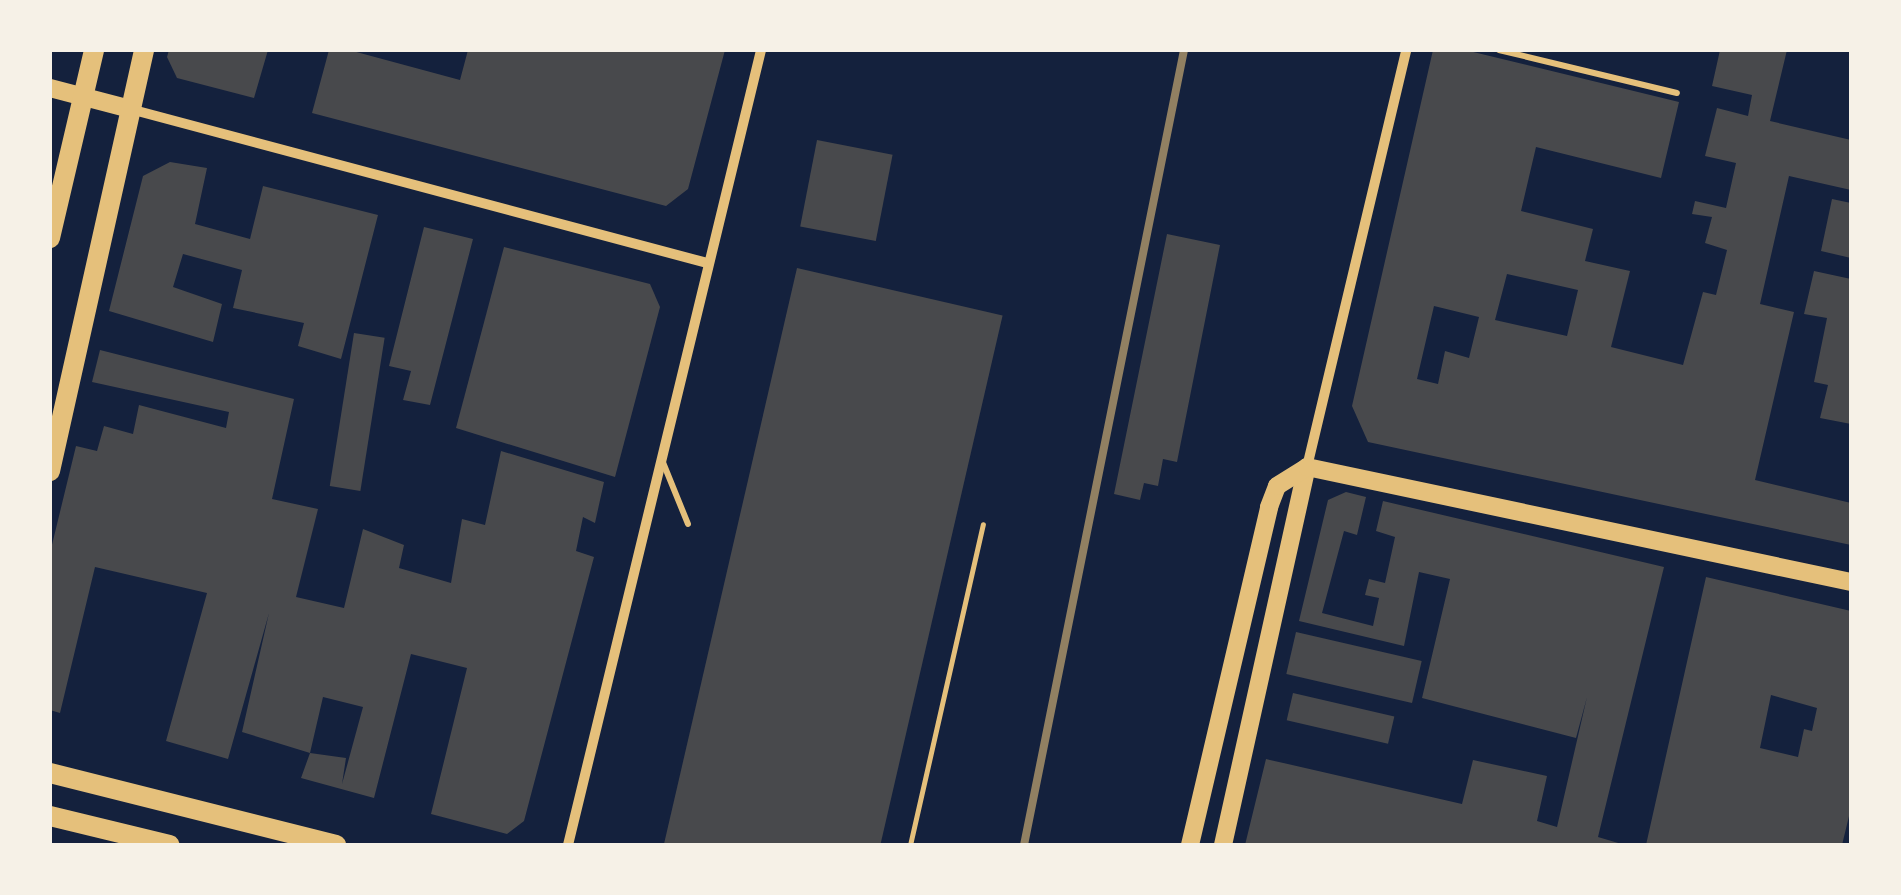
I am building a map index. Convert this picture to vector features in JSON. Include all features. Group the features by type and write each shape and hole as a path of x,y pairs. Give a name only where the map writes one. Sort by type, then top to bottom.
{"main road":[{"path":"50,238 94,50"},
{"path":"50,471 144,50"},
{"path":"50,88 130,109"},
{"path":"1190,845 1269,507 1278,486 1306,467 1851,582"},
{"path":"1223,845 1306,467"},
{"path":"50,764 60,775 336,845"},
{"path":"52,817 170,845"}],"street":[{"path":"568,845 761,50"},
{"path":"1306,467 1406,50"},
{"path":"130,109 707,264"}],"lane":[{"path":"1499,50 1678,94"},
{"path":"661,459 688,524"}],"path":[{"path":"910,845 983,524"}],"building":[{"path":"169,50 268,50 254,98 177,78 167,57"},
{"path":"329,50 349,50 460,80 468,50 725,50 688,189 666,206 312,113"},
{"path":"1433,50 1465,50 1679,102 1661,178 1536,147 1521,211 1593,229 1585,261 1630,271 1611,347 1683,365 1703,292 1716,295 1727,250 1705,243 1712,217 1692,214 1695,201 1726,208 1736,163 1705,156 1717,108 1748,116 1752,95 1712,86 1720,50 1787,50 1770,121 1851,140 1851,190 1789,176 1760,304 1794,312 1755,480 1851,503 1851,545 1368,442 1352,406","holes":["1507,274 1578,290 1567,336 1495,320","1434,306 1479,317 1469,358 1445,351 1438,384 1417,379"]},
{"path":"817,140 893,155 876,241 800,226"},
{"path":"170,162 207,168 195,224 250,239 263,186 378,215 341,359 298,346 304,323 233,308 242,270 183,254 173,287 222,304 213,342 109,311 143,176"},
{"path":"1832,199 1851,203 1851,258 1821,251"},
{"path":"424,227 473,239 430,405 403,400 411,371 389,366"},
{"path":"1167,234 1220,245 1177,462 1163,459 1158,486 1144,483 1140,500 1114,494"},
{"path":"504,247 650,284 660,307 615,477 456,428"},
{"path":"797,268 1003,315 880,845 664,845"},
{"path":"1814,271 1851,279 1851,424 1820,418 1828,385 1814,382 1827,318 1804,314"},
{"path":"354,333 385,338 360,491 330,486"},
{"path":"100,350 294,399 272,499 318,509 296,597 344,608 363,529 404,545 399,568 451,583 462,519 485,525 501,451 604,482 595,523 583,517 576,551 594,557 524,821 507,834 431,814 467,668 411,654 374,798 301,778 310,753 242,732 269,613 228,759 166,741 207,593 95,567 60,713 50,710 50,553 76,446 97,451 104,426 133,434 139,405 226,428 229,412 92,382","holes":["323,697 363,707 342,784 346,758 310,753"]},
{"path":"1346,492 1366,497 1357,535 1344,531 1322,613 1373,626 1379,598 1365,595 1369,579 1385,583 1395,537 1376,531 1383,501 1664,567 1598,837 1625,845 1245,845 1266,759 1462,804 1473,760 1547,776 1537,821 1557,827 1587,697 1576,738 1422,698 1450,579 1419,572 1404,646 1299,621 1328,500"},
{"path":"1706,577 1851,611 1851,808 1842,845 1646,845","holes":["1771,695 1817,708 1812,731 1804,729 1798,757 1760,748"]},
{"path":"1296,632 1422,661 1412,703 1286,674"},
{"path":"1293,693 1394,716 1388,744 1287,720"}],"railway":[{"path":"1024,845 1184,50"}]}
